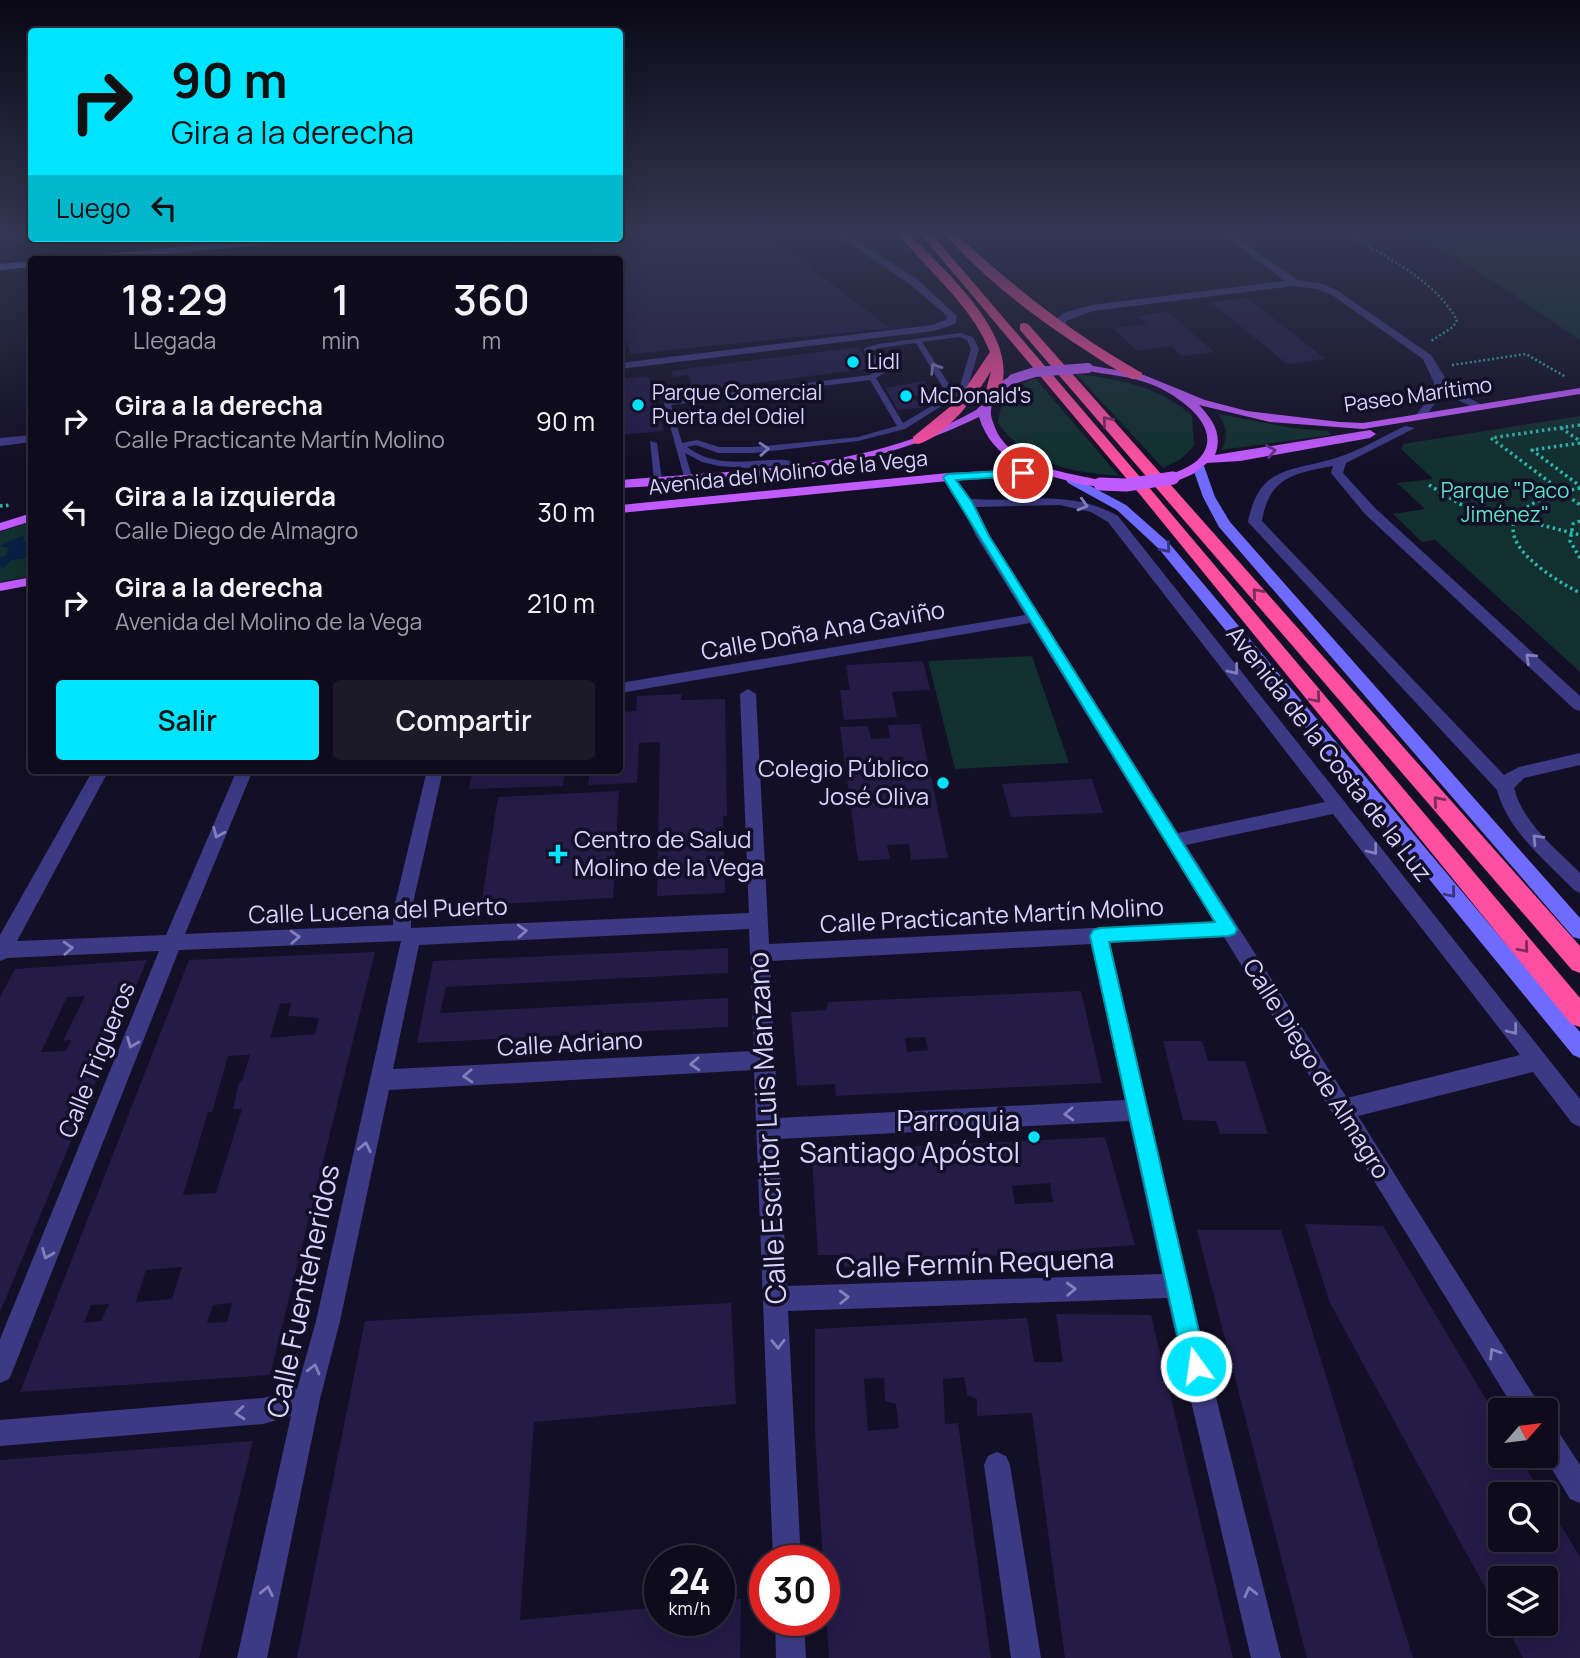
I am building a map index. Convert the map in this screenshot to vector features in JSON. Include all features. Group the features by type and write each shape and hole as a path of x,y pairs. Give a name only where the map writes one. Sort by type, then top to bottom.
{"highway":[{"path":"969,309 982,325 995,350 999,376 992,394"},
{"path":"990,309 1147,494 1580,1016"},
{"path":"1007,309 1580,963"},
{"path":"1035,309 1063,331 1137,376"},
{"path":"918,440 942,424 967,400 981,383 995,350"}],"main road":[{"path":"1060,368 1088,368 1137,376 1179,394 1195,406 1207,419 1212,433 1211,447 1201,463 1173,478 1151,483 1100,484 1072,480 1045,472 1017,459 997,443 986,426 984,410 992,394 1013,379 1060,368"},
{"name":"Paseo Marítimo","path":"1179,394 1201,402 1305,425 1363,426 1580,391"},
{"name":"Paseo Marítimo","path":"1201,463 1580,400"},
{"name":"Avenida del Molino de la Vega","path":"623,484 857,459 937,434 984,410"},
{"path":"1201,463 1209,497 1224,524 1580,931"},
{"name":"Avenida del Molino de la Vega","path":"623,509 948,477 1045,472"},
{"path":"1072,480 1115,500 1135,515 1164,546 1580,1048"},
{"path":"0,527 28,518"},
{"path":"0,587 28,582"}],"street":[{"path":"623,366 934,328 951,322 952,316 947,309"},
{"path":"1063,331 1061,320 1067,315 1086,309"},
{"path":"1359,309 1427,357 1437,372 1440,383 1461,401 1480,407"},
{"path":"1421,416 1434,400 1440,383"},
{"path":"1409,428 1340,461 1296,470 1266,486 1256,507 1255,522 1505,787 1506,798 1515,814 1580,885"},
{"path":"0,442 28,438"},
{"path":"1340,461 1337,473 1370,512 1580,705"},
{"name":"Calle Diego de Almagro","path":"948,477 957,493 967,502 983,536 1522,1398"},
{"name":"Avenida de la Costa de la Luz","path":"967,502 995,505 1063,500 1082,503 1113,519 1580,1116"},
{"path":"983,536 983,524 995,505"},
{"name":"Calle Doña Ana Gaviño","path":"623,687 1034,618"},
{"name":"Calle Escritor Luis Manzano","path":"748,694 786,1545"},
{"path":"1505,787 1511,778 1519,773 1580,759"},
{"path":"1,951 99,774"},
{"name":"Calle Trigueros","path":"0,1370 172,943 243,774"},
{"name":"Calle Fuenteheridos","path":"252,1658 379,1080 406,935 402,912 434,774"},
{"path":"1174,841 1338,806"},
{"name":"Calle Lucena del Puerto","path":"1,951 757,920"},
{"name":"Calle Practicante Martín Molino","path":"758,953 1229,929"},
{"path":"1099,936 1177,1286 1266,1658"},
{"name":"Calle Adriano","path":"379,1080 764,1060"},
{"path":"1340,1110 1537,1061"},
{"path":"766,1129 1138,1110"},
{"name":"Calle Fermín Requena","path":"776,1299 1177,1286"},
{"path":"0,1433 262,1411 307,1399"},
{"path":"1558,1454 1580,1489"},
{"path":"997,1465 1026,1658"},
{"path":"790,1636 791,1658"}],"lane":[{"path":"668,403 872,377 880,373 868,350 878,346 960,335 970,339 975,349 963,390 902,426 858,439 753,450 718,450 697,442 681,446"},
{"path":"918,341 952,397"},
{"path":"872,377 902,426"},
{"path":"661,383 688,477"},
{"path":"653,443 658,480"},
{"path":"681,446 709,463 726,465 791,462 800,467"}],"path":[{"path":"1427,345 1453,327 1457,320 1453,309"},
{"path":"1449,366 1526,354 1569,377"},
{"path":"1580,425 1491,438 1580,505"},
{"path":"1560,428 1580,442"},
{"path":"1580,442 1532,450 1580,487"},
{"path":"1429,485 1460,504 1580,535"},
{"path":"1580,487 1534,500 1524,506 1514,518 1512,527 1516,544 1527,559 1554,581 1580,593"},
{"path":"1580,521 1573,524 1570,541 1580,558"}],"green space":[{"path":"1535,309 1580,309 1580,340"},
{"path":"1076,374 1108,378 1166,397 1192,416 1194,446 1181,459 1163,468"},
{"path":"1035,378 1119,476 1067,469 1051,464 1023,448 998,423 1004,399 1008,394"},
{"path":"1218,414 1293,428 1328,431 1331,435 1221,450 1226,432"},
{"name":"Parque \"Paco Jiménez\"","path":"1580,416 1580,672 1435,540 1422,542 1393,514 1425,509 1397,483 1433,479 1401,449 1403,444"},
{"path":"28,523 28,577 0,582 0,532"},
{"path":"1032,656 1069,763 955,769 928,661"}],"water":[{"path":"24,535 23,542 28,541 28,565 24,567 27,558 12,560 4,568 0,567 0,557 6,556 9,548 0,546"}],"building":[{"path":"623,309 865,309 890,328 631,354 623,331"},
{"path":"1220,309 1262,309 1326,359 1287,364"},
{"path":"1168,312 1214,352 1182,356 1171,346 1137,351 1113,328 1147,324 1138,316"},
{"path":"858,347 872,368 694,391 688,375 673,377 671,371"},
{"name":"Parque Comercial Puerta del Odiel","path":"648,376 664,431 623,435 623,379"},
{"name":"McDonald's","path":"924,381 934,394 911,397 927,407 898,410 885,388"},
{"path":"923,661 930,690 892,692 897,717 844,720 840,690 850,690 846,665"},
{"path":"681,694 681,700 725,699 725,893 657,896 660,742 639,743 637,783 588,785 589,774 623,774 623,712 636,711 637,696"},
{"path":"920,724 948,858 911,860 909,844 887,845 890,859 858,861 840,727 868,726 871,739 890,738 888,725"},
{"path":"472,774 564,774 563,786 469,789"},
{"path":"1092,779 1103,813 1011,817 1002,784"},
{"path":"619,791 613,898 481,905 498,797"},
{"path":"728,948 728,973 446,987 440,1013 728,998 728,1027 417,1043 433,961"},
{"path":"375,952 270,1375 20,1392 189,960","holes":["291,1003 288,1016 319,1018 315,1034 270,1038 280,1004","250,1055 242,1081 239,1082 233,1109 242,1109 216,1193 183,1195 228,1056","182,1267 172,1299 136,1302 146,1270","232,1303 227,1322 207,1323 213,1305","109,1304 101,1321 84,1323 91,1305"]},
{"path":"147,960 0,1312 0,997 15,969","holes":["85,996 63,1041 71,1040 66,1051 41,1052 67,997"]},
{"path":"1081,991 1102,1083 836,1096 835,1084 797,1086 791,1012 826,1010 828,1002","holes":["925,1037 928,1050 907,1052 905,1038"]},
{"path":"1163,1041 1202,1041 1208,1061 1245,1061 1268,1134 1220,1134 1216,1121 1183,1120"},
{"path":"1105,1137 1135,1245 844,1267 844,1255 818,1255 812,1160 840,1161 838,1150","holes":["1050,1183 1053,1202 1015,1204 1012,1186"]},
{"path":"1305,1224 1383,1226 1488,1403 1488,1468 1526,1468 1535,1482 1488,1482 1488,1552 1558,1552 1558,1521 1580,1557 1580,1658 1523,1658 1511,1636 1558,1636 1558,1566 1488,1566 1488,1593 1330,1303"},
{"path":"1197,1230 1281,1230 1413,1658 1307,1658"},
{"path":"731,1303 736,1404 534,1422 520,1620 644,1608 644,1636 735,1636 735,1600 741,1599 740,1658 297,1658 365,1321"},
{"path":"1056,1314 1151,1315 1233,1658 1065,1658 1032,1413 977,1416 977,1399 967,1395 964,1377 943,1379 945,1424 958,1423 991,1658 829,1658 828,1636 840,1636 840,1545 822,1545 815,1434 815,1329 1027,1318 1034,1362 1063,1362","holes":["884,1378 885,1401 896,1404 899,1428 868,1431 864,1379"]},
{"path":"253,1441 199,1658 0,1658 0,1460"}],"place":[{"name":"Lidl","path":"853,362"},
{"name":"McDonald's","path":"906,396"},
{"name":"Parque Comercial Puerta del Odiel","path":"638,405"},
{"name":"Colegio Público José Oliva","path":"943,783"},
{"name":"Centro de Salud Molino de la Vega","path":"558,854"},
{"name":"Parroquia Santiago Apóstol","path":"1034,1137"}],"route":[{"path":"1023,473 948,477 957,493 967,502 971,517 1229,929 1099,936 1196,1366"}]}
